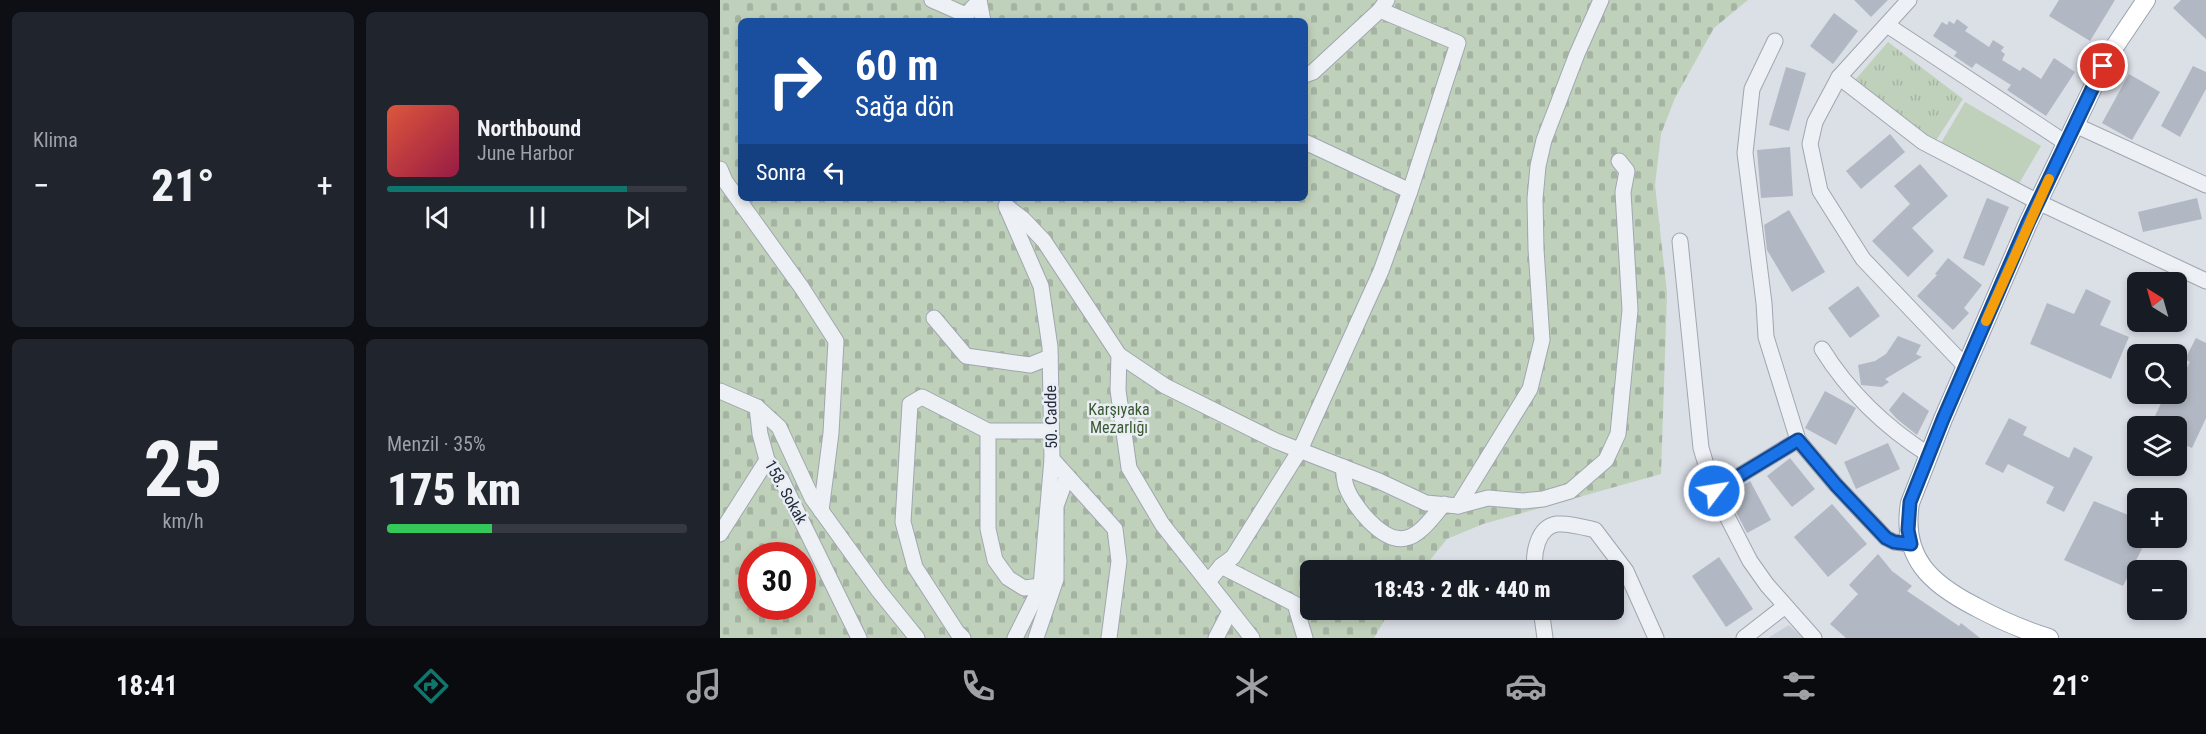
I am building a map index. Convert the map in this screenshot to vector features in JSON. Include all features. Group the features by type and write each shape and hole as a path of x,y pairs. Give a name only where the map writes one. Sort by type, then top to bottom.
{"main road":[{"path":"2049,638 2013,632 1943,588 1927,574 1911,544 1908,530 1910,502 2038,202 2107,58 2138,3"}],"street":[{"path":"932,0 966,15 979,1"},
{"path":"1343,467 1346,486 1356,505 1372,524 1387,534 1403,539 1414,535 1451,505 1530,389 1542,339 1536,249 1535,199 1538,166 1544,140 1577,54 1601,0"},
{"path":"1909,0 1839,77 1815,122 1810,144 1820,191 1863,259 1966,367"},
{"path":"979,1 982,18"},
{"path":"1208,582 1221,566 1233,557 1300,450 1381,271 1410,191 1458,43 1383,5 1313,72 1308,74"},
{"path":"1887,25 2066,143"},
{"path":"1775,41 1752,89 1745,153 1763,294 1766,337 1798,440 1886,538 1894,542 1911,544"},
{"path":"1839,77 1923,142 2038,202 2206,281"},
{"path":"2075,125 2205,183"},
{"path":"1308,143 1410,191"},
{"path":"1006,202 1044,241 1119,355 1165,386 1300,450 1379,480 1426,503 1451,505 1488,498 1523,501 1543,499 1570,491 1606,460 1618,434 1630,310 1623,192 1627,171 1619,161"},
{"path":"720,169 724,181 738,200"},
{"path":"739,201 802,288 836,341 831,433 821,511"},
{"name":"50. Cadde","path":"1006,202 1041,286 1050,357 1052,459 1041,586 1015,638"},
{"path":"1680,241 1701,448 1714,491 1750,561 1785,606 1814,638"},
{"path":"934,318 966,356 1029,365 1050,357"},
{"path":"1822,350 1862,402 1897,433 1929,455"},
{"path":"1119,355 1118,390 1129,468 1162,524 1252,638"},
{"path":"720,392 757,407 779,427 812,498 879,591 917,638"},
{"path":"963,638 915,567 903,522 910,404 922,397 987,431 1051,431"},
{"name":"158. Sokak","path":"757,407 760,434 767,460 781,479 859,638"},
{"path":"987,431 988,529 995,560 1008,578 1024,588 1041,586"},
{"path":"1714,491 1798,440"},
{"path":"1052,459 1115,530 1119,561 1109,638"},
{"path":"720,534 767,460"},
{"path":"1036,638 1056,579 1056,506 1067,476"},
{"path":"1534,560 1541,534 1555,524 1595,530 1618,560"},
{"path":"1221,566 1295,604 1305,638"},
{"path":"1624,568 1656,638"},
{"path":"1744,638 1785,606"},
{"path":"1216,638 1230,611"},
{"path":"1543,620 1545,638"}],"shaded area":[{"path":"1789,625 1803,638 1768,638"}],"green space":[{"name":"Karşıyaka Mezarlığı","path":"720,0 1748,0 1714,28 1675,98 1661,134 1655,185 1667,293 1661,474 1483,524 1447,539 1430,560 1300,560 1300,620 1385,620 1374,638 720,638"},
{"path":"1888,42 1963,99 1935,142 1855,80"},
{"path":"1965,102 2041,146 2017,187 1941,143"}],"building":[{"path":"1854,0 1888,0 1871,17"},
{"path":"2059,0 2115,0 2090,41 2049,16"},
{"path":"2181,0 2206,0 2206,39 2173,8"},
{"path":"1834,13 1858,31 1833,64 1810,46"},
{"path":"1957,19 1968,27 1965,31 1989,47 1993,40 2004,47 2001,51 2005,54 2002,60 2020,71 2023,67 2041,79 2054,58 2075,72 2046,116 2007,90 2011,85 1976,63 1972,68 1954,56 1957,52 1933,36 1942,22 1947,25 1949,21 1954,24"},
{"path":"2193,66 2206,72 2206,89 2180,137 2161,126"},
{"path":"1786,67 1806,73 1789,131 1769,125"},
{"path":"2129,74 2160,92 2132,140 2102,123"},
{"path":"1890,134 1905,152 1861,189 1846,171"},
{"path":"1790,147 1793,196 1761,198 1757,150"},
{"path":"1920,164 1948,196 1912,228 1934,251 1908,277 1872,241 1910,204 1894,186"},
{"path":"1987,198 2009,207 1984,266 1963,258"},
{"path":"2197,198 2202,219 2143,232 2138,212"},
{"path":"1789,210 1825,272 1792,292 1767,250 1764,225"},
{"path":"1948,258 1982,285 1964,308 1969,313 1953,330 1917,296 1937,275 1935,274"},
{"path":"1858,286 1880,316 1850,338 1828,308"},
{"path":"2086,289 2111,301 2100,325 2129,337 2111,379 2030,344 2047,303 2074,314"},
{"path":"1898,336 1921,345 1916,354 1922,357 1885,379 1889,382 1882,387 1861,385 1858,365 1875,361 1886,354"},
{"path":"2196,338 2206,343 2206,418 2192,448 2187,446 2187,416 2155,416 2161,404 2187,404 2187,368 2190,362 2187,360 2187,355"},
{"path":"1825,391 1856,408 1836,445 1805,428"},
{"path":"1903,392 1929,411 1917,435 1889,410"},
{"path":"2009,418 2027,427 2023,435 2069,458 2074,447 2093,457 2064,512 2046,503 2054,487 2008,464 2003,473 1985,464"},
{"path":"1888,443 1900,469 1856,489 1844,462"},
{"path":"1790,458 1815,489 1792,507 1767,476"},
{"path":"1750,481 1771,520 1747,533 1727,495"},
{"path":"2094,501 2127,514 2127,548 2142,548 2136,560 2127,560 2127,578 2123,586 2064,560"},
{"path":"1832,504 1867,544 1828,577 1794,537"},
{"path":"1878,554 1892,571 1912,586 1907,591 1959,626 1961,623 1980,638 1846,638 1830,624 1858,594 1849,585"},
{"path":"1719,557 1753,609 1726,627 1692,576"}],"slow traffic":[{"path":"1986,321 2049,179"}],"route":[{"path":"1714,491 1798,440 1886,538 1901,544 1911,544 1908,530 1910,502 1943,419 2028,223 2103,66"}]}
